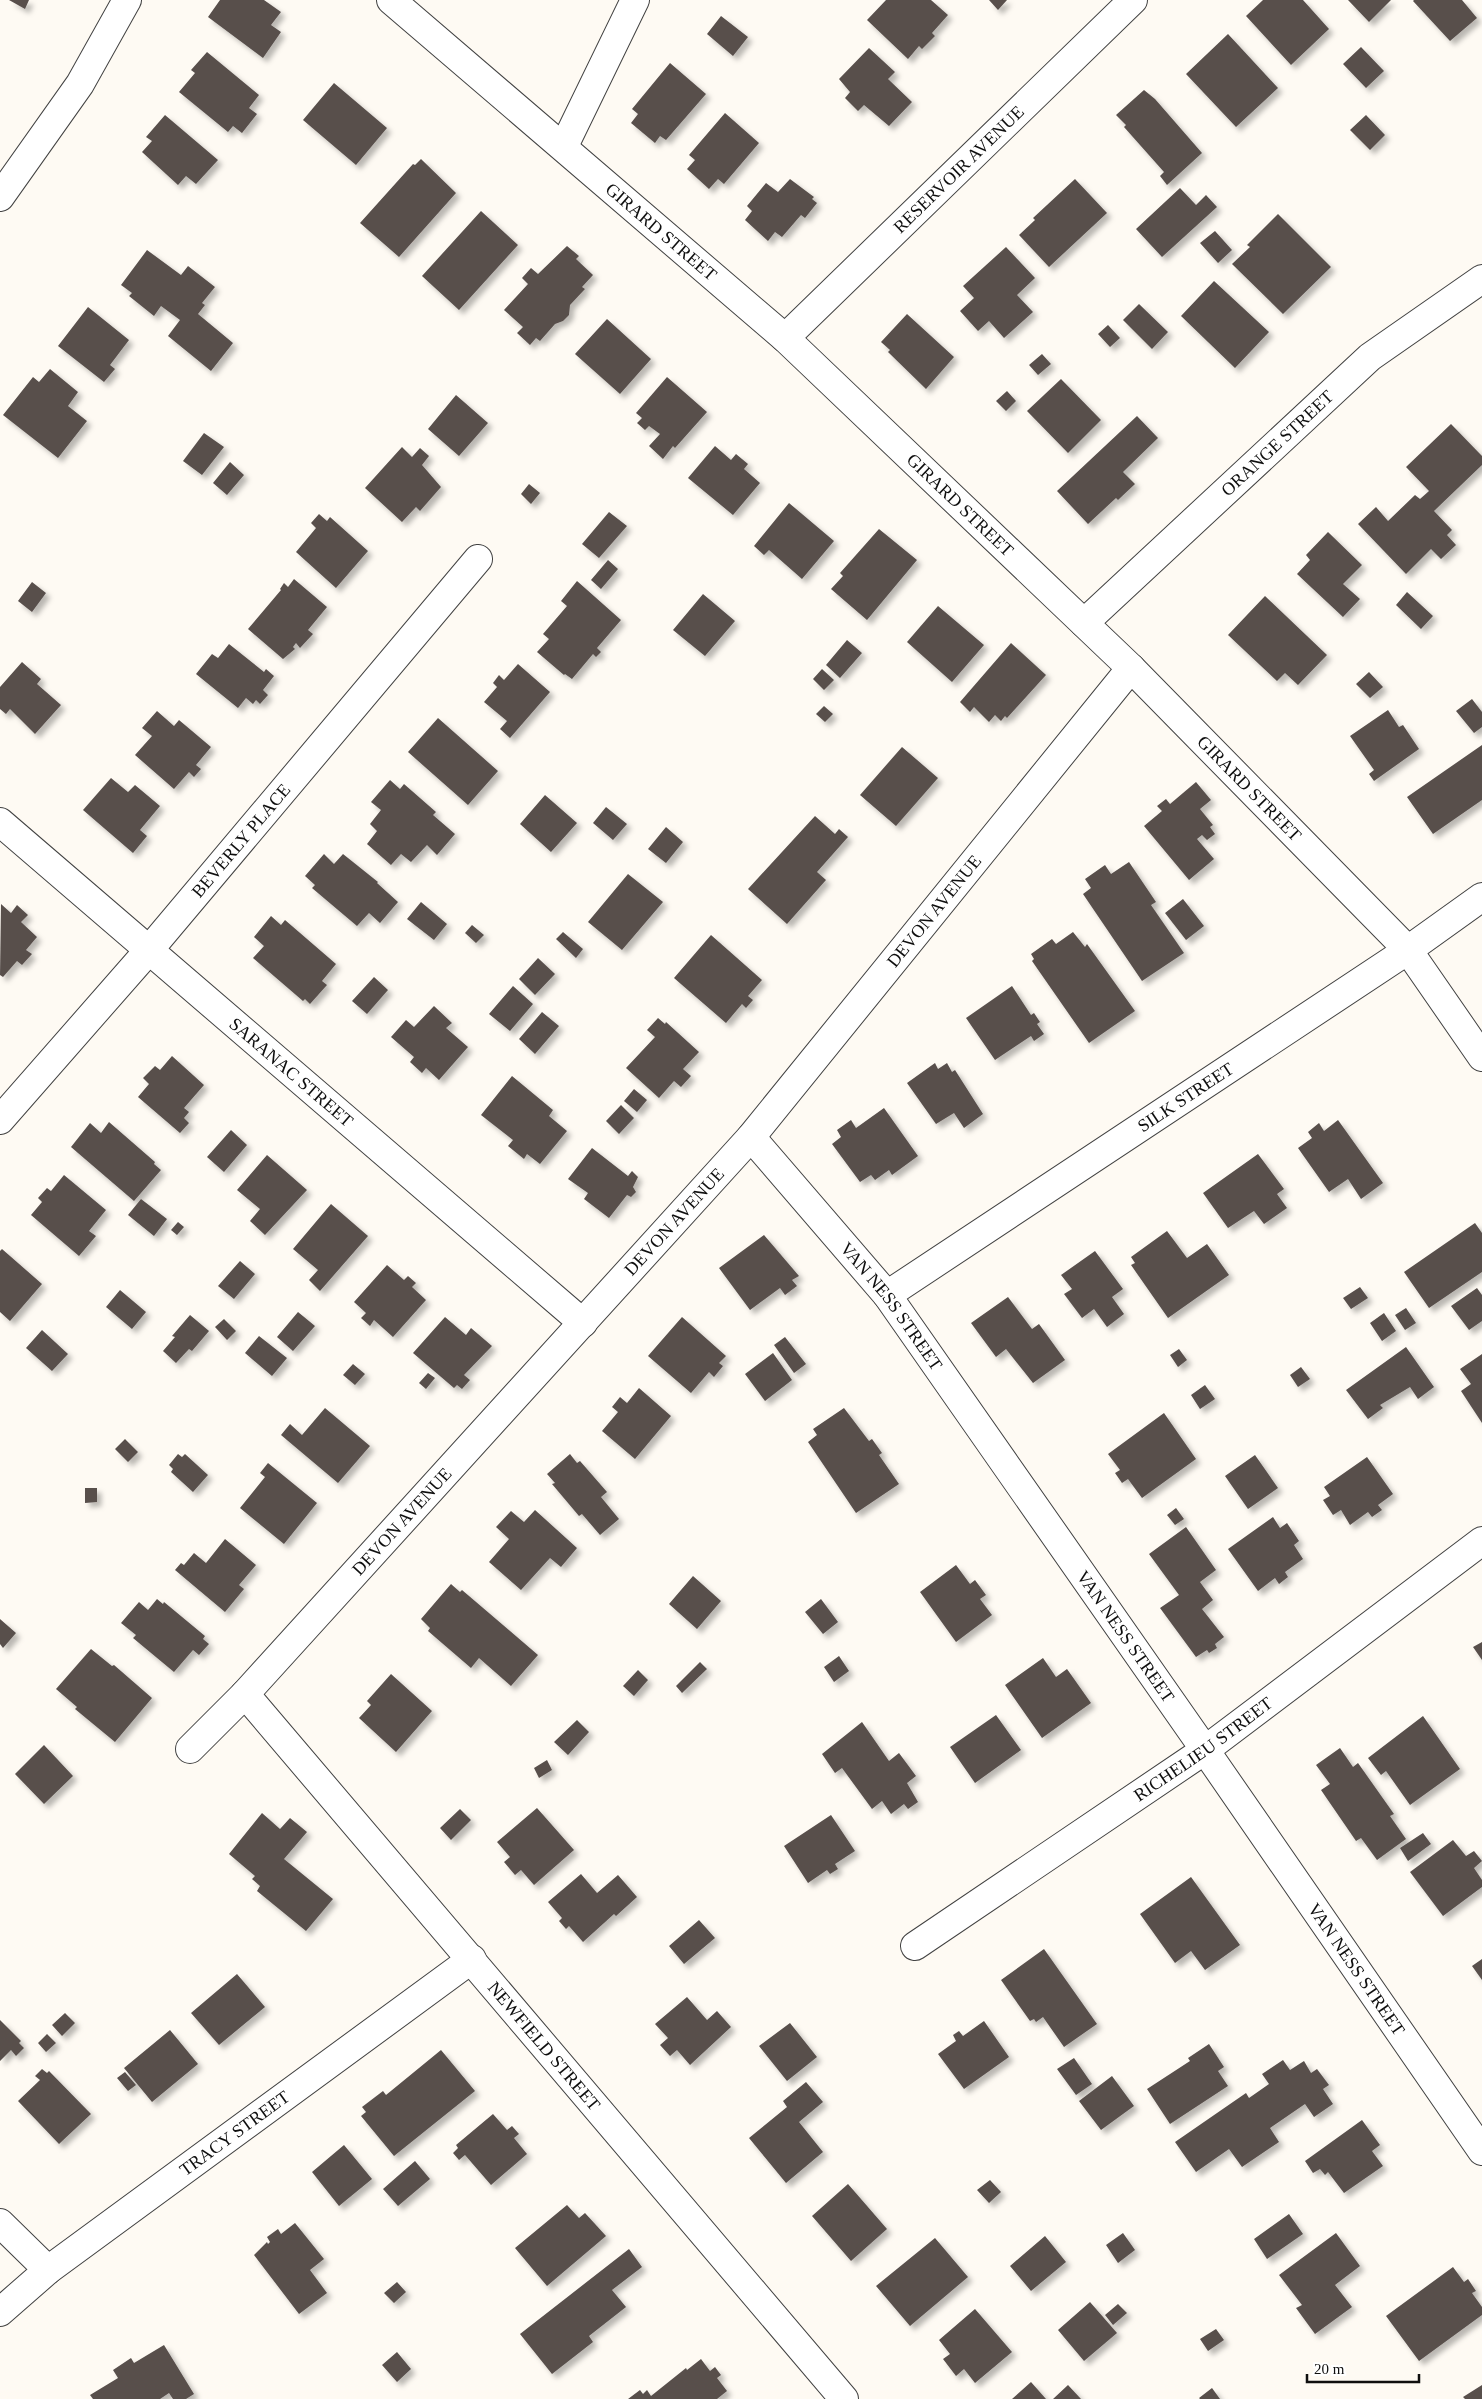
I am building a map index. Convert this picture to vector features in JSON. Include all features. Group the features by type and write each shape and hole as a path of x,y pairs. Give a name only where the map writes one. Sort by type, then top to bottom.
{"street":[{"path":"0,197 80,84 127,0"},
{"name":"GIRARD STREET","path":"391,0 564,146 785,338 1131,668 1408,950 1482,1057"},
{"path":"564,146 635,0"},
{"name":"RESERVOIR AVENUE","path":"785,338 1133,0"},
{"name":"ORANGE STREET","path":"1084,623 1370,357 1482,279"},
{"name":"BEVERLY PLACE","path":"0,1120 149,950 478,559"},
{"name":"DEVON AVENUE","path":"190,1750 245,1694 751,1137 1131,668"},
{"name":"SARANAC STREET","path":"0,822 583,1323"},
{"name":"SILK STREET","path":"887,1295 1408,950 1482,897"},
{"name":"VAN NESS STREET","path":"751,1137 887,1295 1206,1750 1482,2151"},
{"name":"RICHELIEU STREET","path":"915,1946 1206,1750 1482,1541"},
{"name":"NEWFIELD STREET","path":"245,1694 844,2399"},
{"name":"TRACY STREET","path":"0,2312 48,2270 472,1959"},
{"path":"0,2223 48,2270"}],"building":[{"path":"9,0 29,0 25,9"},
{"path":"220,0 264,0 281,12 271,25 281,32 263,58 208,17"},
{"path":"886,0 931,0 948,15 932,33 935,36 922,49 919,46 908,59 867,20"},
{"path":"989,0 1007,0 998,10"},
{"path":"1263,0 1303,0 1329,29 1291,65 1246,16"},
{"path":"1348,0 1391,0 1369,22"},
{"path":"1414,0 1462,0 1477,18 1450,41"},
{"path":"721,16 748,37 733,56 707,34"},
{"path":"1228,34 1278,88 1236,127 1186,74"},
{"path":"1361,47 1384,71 1366,88 1343,64"},
{"path":"869,48 895,72 888,79 912,102 889,126 864,105 858,111 845,98 850,92 839,79"},
{"path":"207,52 259,95 249,108 257,114 242,133 233,126 228,132 179,92 195,73 191,70"},
{"path":"670,63 706,94 666,140 660,136 655,143 631,123 638,114 632,109"},
{"path":"334,83 387,128 356,165 303,120"},
{"path":"1144,90 1155,99 1202,153 1167,185 1160,176 1164,172 1124,127 1126,125 1116,115"},
{"path":"725,113 759,143 724,184 718,179 709,189 687,169 695,160 689,155"},
{"path":"165,115 218,160 196,184 186,176 178,185 142,152 152,141 146,137"},
{"path":"1366,115 1385,135 1370,150 1350,130"},
{"path":"421,159 456,193 399,257 360,223 413,164 415,165"},
{"path":"790,179 814,197 812,199 817,203 805,218 801,215 782,237 775,232 768,241 745,220 752,211 747,206 766,183 778,192"},
{"path":"1075,179 1107,213 1049,267 1019,235 1035,220 1033,218"},
{"path":"1180,188 1196,205 1206,195 1217,207 1162,257 1136,229"},
{"path":"481,211 518,245 459,310 422,276"},
{"path":"1278,214 1331,267 1283,314 1232,264 1250,247 1247,245"},
{"path":"1215,231 1232,250 1218,263 1200,243"},
{"path":"567,246 579,256 576,259 593,275 582,287 585,289 570,305 569,315 563,321 555,324 540,341 536,338 530,345 517,333 523,327 504,310 528,284 522,278 531,268 538,274"},
{"path":"1006,247 1035,278 1017,295 1033,312 1004,338 989,321 978,331 960,311 974,298 963,286"},
{"path":"147,250 181,275 188,266 215,287 202,303 205,305 198,314 233,343 211,371 168,336 180,320 161,306 154,316 129,296 132,293 121,285"},
{"path":"1214,281 1269,332 1235,368 1181,316"},
{"path":"1139,304 1168,332 1152,349 1123,320"},
{"path":"88,307 129,340 110,365 115,369 104,382 58,346"},
{"path":"907,314 954,357 926,389 888,352 890,350 881,342"},
{"path":"607,319 651,359 620,394 575,354"},
{"path":"1108,325 1120,338 1110,347 1098,334"},
{"path":"1042,354 1051,364 1038,375 1029,365"},
{"path":"50,369 78,392 68,406 87,421 58,458 3,415 33,377 39,382"},
{"path":"667,377 707,412 675,448 673,446 663,459 649,446 660,434 649,426 645,430 637,423 642,418 636,413"},
{"path":"1061,379 1101,420 1068,453 1027,411"},
{"path":"1007,391 1016,401 1006,411 996,401"},
{"path":"456,395 488,423 459,456 428,429"},
{"path":"1137,416 1158,438 1123,472 1135,484 1118,500 1116,498 1088,524 1057,491"},
{"path":"1451,424 1482,456 1482,465 1434,511 1452,530 1447,535 1456,545 1441,559 1431,549 1406,574 1358,524 1376,507 1388,521 1415,495 1420,499 1429,491 1406,467"},
{"path":"204,433 224,447 202,475 183,461"},
{"path":"715,446 731,460 736,454 748,464 744,469 760,483 733,515 688,478"},
{"path":"402,447 412,457 420,448 429,456 422,465 441,487 420,511 416,507 402,522 365,488"},
{"path":"230,462 244,475 227,495 213,483"},
{"path":"529,484 540,493 531,504 521,494"},
{"path":"789,503 834,541 802,579 769,550 764,555 754,546"},
{"path":"609,512 627,526 599,558 582,544"},
{"path":"319,514 327,521 330,517 368,551 336,588 296,552 316,528 311,523"},
{"path":"879,529 917,560 867,620 831,589 843,576 840,573"},
{"path":"1328,532 1362,565 1343,584 1360,599 1343,617 1297,574 1310,560 1306,555"},
{"path":"608,560 618,569 601,589 591,580"},
{"path":"294,579 327,607 308,630 313,634 300,648 296,643 293,647 295,649 283,659 248,629 281,590 284,583 288,587"},
{"path":"577,581 621,620 597,648 601,652 596,657 593,654 572,679 564,675 537,652 549,639 543,634 567,606 561,601"},
{"path":"32,582 46,593 32,612 18,601"},
{"path":"1407,592 1433,616 1421,629 1396,605"},
{"path":"703,594 735,621 705,656 673,630"},
{"path":"1265,596 1327,655 1298,685 1285,673 1277,681 1228,635"},
{"path":"938,606 984,645 952,682 907,642"},
{"path":"847,640 862,653 840,678 826,665"},
{"path":"1011,643 1046,675 1007,718 1005,716 1001,721 995,715 989,722 974,707 970,712 960,702"},
{"path":"229,644 264,672 266,669 274,676 263,690 268,695 260,704 256,700 253,704 246,698 238,708 196,674 212,654 218,658"},
{"path":"22,662 41,679 37,684 61,705 35,734 10,709 6,714 0,709 0,687"},
{"path":"518,664 550,692 510,738 500,729 507,721 484,702 497,687 493,683 499,675 504,680"},
{"path":"822,669 834,680 824,690 813,679"},
{"path":"1369,672 1383,687 1370,698 1356,684"},
{"path":"1472,699 1482,712 1482,727 1474,733 1456,711"},
{"path":"824,706 833,714 825,722 816,714"},
{"path":"1388,710 1399,727 1403,725 1419,749 1374,781 1369,774 1374,770 1350,736"},
{"path":"157,711 174,726 179,720 211,747 196,765 201,769 194,777 189,772 174,789 135,755 152,736 142,728"},
{"path":"438,718 498,771 468,805 408,752"},
{"path":"1482,745 1482,800 1433,834 1407,797"},
{"path":"902,747 938,778 896,826 860,795"},
{"path":"111,778 128,792 135,785 160,806 140,830 147,836 133,853 83,810"},
{"path":"390,780 400,789 404,784 436,812 433,815 455,834 437,855 427,845 411,862 401,854 391,865 367,844 377,831 370,824 381,810 371,802"},
{"path":"1196,782 1211,800 1200,809 1213,825 1210,827 1215,834 1207,840 1202,835 1197,839 1214,859 1189,880 1144,826 1162,811 1157,806 1166,799 1170,804"},
{"path":"545,795 577,823 551,852 520,824"},
{"path":"606,807 627,824 613,840 593,823"},
{"path":"815,816 835,834 839,829 848,837 817,872 826,880 787,924 748,889"},
{"path":"666,827 683,842 666,863 648,849"},
{"path":"324,854 334,864 343,854 378,882 398,902 380,923 369,913 357,926 312,888 315,885 305,876"},
{"path":"1129,862 1156,902 1151,905 1184,953 1142,981 1083,894 1091,888 1085,879 1105,865 1111,874"},
{"path":"628,874 663,902 622,950 588,922"},
{"path":"1183,899 1204,926 1186,940 1165,913"},
{"path":"421,902 447,924 434,940 407,919"},
{"path":"1,904 11,913 17,905 28,915 21,922 37,937 26,950 32,954 22,965 17,961 3,977 0,975"},
{"path":"271,916 281,925 285,920 336,964 322,981 327,985 310,1004 305,999 303,1001 253,958 264,946 254,937"},
{"path":"472,925 484,935 476,943 465,933"},
{"path":"563,932 583,949 576,958 556,939"},
{"path":"1073,932 1085,947 1087,944 1135,1011 1089,1043 1032,961 1034,959 1031,954 1052,939 1056,944"},
{"path":"711,935 762,980 748,996 753,1000 746,1008 742,1004 726,1023 674,978"},
{"path":"538,958 555,974 535,995 519,979"},
{"path":"374,977 388,990 367,1014 352,1001"},
{"path":"513,986 533,1004 510,1031 489,1014"},
{"path":"1012,986 1031,1015 1034,1013 1040,1022 1037,1024 1044,1034 1034,1041 1031,1036 995,1060 966,1018"},
{"path":"434,1006 452,1023 446,1028 468,1047 439,1080 426,1068 422,1073 410,1062 414,1057 391,1037 406,1020 414,1027"},
{"path":"542,1012 559,1026 535,1054 519,1039"},
{"path":"658,1018 665,1024 666,1022 699,1052 683,1069 691,1076 681,1087 674,1081 659,1098 626,1068 655,1037 647,1030"},
{"path":"172,1056 204,1085 184,1108 189,1112 184,1118 189,1123 180,1133 138,1097 149,1084 143,1078 155,1066 160,1070"},
{"path":"935,1063 938,1069 947,1063 952,1072 955,1070 983,1114 964,1128 954,1113 936,1124 907,1083"},
{"path":"512,1076 553,1110 549,1116 567,1131 540,1164 527,1154 524,1159 508,1146 513,1140 481,1115"},
{"path":"634,1089 647,1100 637,1112 624,1101"},
{"path":"621,1105 634,1118 619,1134 606,1121"},
{"path":"884,1108 918,1156 892,1175 889,1170 875,1180 871,1175 860,1182 832,1144 841,1137 837,1130 851,1120 856,1128"},
{"path":"1338,1120 1383,1183 1361,1199 1348,1179 1329,1192 1298,1148 1312,1138 1308,1132 1319,1123 1324,1131"},
{"path":"109,1122 155,1162 154,1164 161,1170 134,1201 71,1147 90,1123 101,1133"},
{"path":"231,1130 247,1145 224,1172 207,1157"},
{"path":"592,1148 628,1176 632,1171 638,1177 633,1187 636,1192 631,1197 627,1195 609,1218 584,1199 588,1193 568,1179"},
{"path":"1258,1154 1284,1189 1277,1194 1287,1208 1264,1224 1254,1211 1228,1228 1203,1193"},
{"path":"267,1155 307,1190 265,1235 250,1221 260,1209 237,1190"},
{"path":"64,1175 106,1210 89,1231 96,1236 79,1256 31,1215 42,1202 38,1198 47,1188 51,1191"},
{"path":"141,1199 167,1219 154,1236 128,1215"},
{"path":"331,1204 368,1236 320,1291 309,1280 318,1270 293,1249"},
{"path":"178,1222 184,1227 177,1235 171,1230"},
{"path":"1475,1223 1482,1233 1482,1272 1429,1308 1404,1272"},
{"path":"1167,1231 1187,1258 1207,1244 1229,1275 1168,1318 1131,1265 1135,1263 1131,1257"},
{"path":"764,1235 799,1276 792,1280 797,1286 785,1295 780,1288 750,1310 719,1268"},
{"path":"2,1249 42,1284 10,1321 0,1312 0,1251"},
{"path":"1095,1251 1123,1289 1112,1297 1124,1314 1107,1327 1094,1309 1082,1318 1064,1294 1072,1289 1061,1275"},
{"path":"240,1261 255,1274 234,1299 218,1286"},
{"path":"387,1265 404,1280 408,1276 416,1283 412,1287 426,1300 393,1337 374,1320 370,1326 361,1318 366,1313 354,1302"},
{"path":"1360,1287 1368,1298 1351,1309 1343,1298"},
{"path":"1477,1288 1482,1295 1482,1321 1469,1330 1451,1306"},
{"path":"120,1290 146,1312 132,1329 106,1307"},
{"path":"1008,1297 1032,1329 1039,1324 1065,1360 1033,1383 1006,1349 996,1357 971,1323"},
{"path":"1406,1308 1416,1323 1405,1330 1395,1315"},
{"path":"298,1312 315,1326 293,1351 277,1337"},
{"path":"1384,1313 1396,1331 1382,1341 1370,1323"},
{"path":"190,1315 209,1331 192,1351 189,1349 176,1363 163,1351 175,1337 172,1336"},
{"path":"445,1317 466,1335 471,1328 492,1346 464,1375 470,1380 462,1389 457,1385 454,1388 413,1353"},
{"path":"682,1317 726,1356 719,1363 723,1366 714,1377 709,1372 691,1393 648,1356"},
{"path":"224,1319 236,1331 227,1340 215,1327"},
{"path":"42,1330 68,1354 52,1371 26,1348"},
{"path":"259,1336 287,1358 272,1376 245,1353"},
{"path":"785,1337 806,1364 794,1373 774,1345"},
{"path":"1406,1347 1434,1387 1418,1399 1410,1387 1380,1405 1383,1408 1368,1419 1346,1390"},
{"path":"1179,1349 1187,1360 1178,1367 1170,1355"},
{"path":"773,1353 792,1380 765,1401 745,1374"},
{"path":"1482,1354 1482,1423 1461,1391 1471,1384 1460,1369"},
{"path":"353,1364 365,1374 355,1385 343,1375"},
{"path":"1301,1367 1310,1379 1298,1387 1290,1375"},
{"path":"428,1373 435,1378 426,1389 419,1383"},
{"path":"1205,1385 1215,1399 1200,1409 1191,1395"},
{"path":"639,1388 671,1416 635,1459 602,1431 618,1412 612,1407 620,1397 627,1403"},
{"path":"325,1408 370,1446 338,1483 281,1435 290,1424 302,1435"},
{"path":"844,1408 869,1441 872,1439 882,1453 879,1455 899,1484 856,1513 808,1442 817,1435 813,1429"},
{"path":"1164,1413 1196,1459 1142,1498 1128,1479 1122,1483 1115,1473 1120,1470 1108,1454"},
{"path":"125,1439 138,1452 128,1462 115,1449"},
{"path":"178,1454 182,1457 185,1454 208,1475 193,1492 171,1472 173,1469 169,1465"},
{"path":"570,1454 577,1463 580,1461 607,1492 601,1497 619,1519 600,1535 582,1514 579,1516 552,1484 555,1483 547,1474"},
{"path":"1255,1455 1278,1488 1248,1509 1225,1476"},
{"path":"1367,1457 1393,1494 1378,1505 1382,1510 1372,1517 1368,1512 1350,1525 1341,1510 1333,1515 1323,1500 1330,1496 1324,1487"},
{"path":"268,1463 317,1503 284,1544 240,1508 265,1477 260,1473"},
{"path":"85,1488 97,1488 97,1502 85,1503"},
{"path":"1176,1508 1184,1519 1175,1525 1167,1515"},
{"path":"535,1510 577,1548 561,1567 550,1558 521,1590 489,1562 509,1539 496,1527 511,1511 524,1522"},
{"path":"1273,1517 1280,1528 1287,1523 1299,1541 1294,1545 1303,1559 1285,1572 1288,1577 1279,1584 1275,1578 1258,1591 1228,1549"},
{"path":"1186,1527 1216,1570 1200,1582 1213,1600 1202,1609 1224,1637 1215,1644 1217,1648 1209,1653 1207,1650 1196,1657 1160,1608 1179,1595 1149,1554"},
{"path":"225,1539 256,1565 239,1585 244,1589 225,1612 175,1570 181,1563 184,1565 194,1553 206,1563"},
{"path":"956,1565 970,1584 975,1580 986,1595 980,1599 992,1615 956,1642 920,1592"},
{"path":"693,1576 721,1601 697,1629 669,1604"},
{"path":"451,1584 460,1592 462,1590 538,1655 511,1686 479,1658 471,1668 428,1631 430,1628 421,1619"},
{"path":"157,1599 163,1604 164,1602 205,1636 203,1639 209,1644 199,1655 193,1650 174,1672 133,1638 136,1635 121,1623 139,1602 148,1610"},
{"path":"821,1599 838,1622 823,1634 805,1612"},
{"path":"0,1619 16,1633 3,1648 0,1644"},
{"path":"1482,1642 1482,1660 1473,1647"},
{"path":"91,1649 112,1666 114,1665 152,1698 115,1742 75,1709 77,1707 56,1689"},
{"path":"839,1656 849,1671 834,1682 824,1667"},
{"path":"1043,1658 1056,1677 1067,1669 1091,1703 1042,1738 1005,1685"},
{"path":"700,1662 707,1669 682,1693 676,1686"},
{"path":"638,1670 648,1680 634,1696 623,1686"},
{"path":"391,1674 432,1711 396,1752 359,1718 371,1705 367,1701"},
{"path":"996,1715 1021,1750 975,1783 950,1747"},
{"path":"1423,1716 1460,1769 1410,1805 1386,1771 1381,1775 1368,1758"},
{"path":"577,1720 589,1732 568,1755 554,1742"},
{"path":"862,1722 889,1761 899,1753 916,1776 907,1783 918,1802 908,1809 904,1804 891,1814 882,1801 872,1809 842,1768 835,1773 822,1754"},
{"path":"44,1745 73,1776 44,1804 15,1774"},
{"path":"1340,1748 1353,1767 1358,1763 1394,1814 1390,1816 1406,1839 1377,1860 1361,1838 1356,1841 1321,1790 1330,1784 1316,1765"},
{"path":"547,1760 552,1770 539,1778 534,1768"},
{"path":"537,1808 574,1850 534,1885 521,1870 515,1875 504,1862 510,1857 497,1842"},
{"path":"460,1809 471,1820 451,1840 440,1828"},
{"path":"262,1813 280,1829 290,1818 307,1832 284,1859 333,1899 306,1931 257,1891 260,1886 252,1879 255,1876 229,1854"},
{"path":"831,1815 855,1851 835,1864 838,1869 830,1874 827,1870 808,1883 784,1846"},
{"path":"1423,1833 1431,1844 1408,1861 1400,1848"},
{"path":"1453,1840 1466,1856 1474,1851 1482,1861 1474,1868 1482,1880 1482,1887 1443,1916 1410,1872"},
{"path":"581,1874 597,1893 618,1875 637,1897 616,1916 614,1914 583,1942 569,1926 566,1929 559,1921 562,1918 548,1902"},
{"path":"1191,1877 1240,1945 1205,1970 1191,1951 1175,1963 1140,1914"},
{"path":"699,1920 715,1938 684,1964 669,1946"},
{"path":"1044,1949 1097,2024 1064,2047 1043,2017 1036,2022 1034,2019 1030,2021 1001,1980"},
{"path":"1482,1959 1482,1980 1472,1966"},
{"path":"237,1974 265,2007 219,2045 191,2013"},
{"path":"687,1997 707,2020 717,2011 731,2027 690,2065 677,2050 670,2056 660,2045 668,2038 655,2024"},
{"path":"65,2013 75,2023 62,2036 52,2025"},
{"path":"0,2020 21,2041 19,2043 24,2048 16,2056 11,2050 0,2061"},
{"path":"984,2021 1009,2057 964,2089 938,2054 956,2041 953,2035 959,2031 963,2036"},
{"path":"790,2023 817,2057 787,2081 759,2046"},
{"path":"170,2030 198,2064 152,2102 124,2068"},
{"path":"47,2034 56,2043 46,2052 38,2043"},
{"path":"1209,2044 1224,2067 1218,2071 1228,2086 1170,2124 1147,2089 1190,2061 1188,2058"},
{"path":"441,2050 475,2091 394,2156 361,2116 366,2112 362,2107 383,2091 386,2095"},
{"path":"1074,2058 1092,2084 1076,2095 1057,2069"},
{"path":"1283,2060 1290,2070 1304,2061 1311,2073 1317,2069 1329,2085 1323,2089 1333,2104 1314,2117 1305,2104 1270,2128 1279,2142 1242,2167 1229,2149 1196,2172 1175,2142 1246,2093 1249,2098 1269,2084 1262,2074"},
{"path":"42,2069 47,2073 49,2071 91,2114 59,2144 18,2101 40,2080 35,2076"},
{"path":"125,2072 136,2085 128,2091 117,2078"},
{"path":"1112,2076 1134,2106 1101,2130 1079,2101"},
{"path":"806,2082 823,2102 799,2122 823,2152 786,2183 749,2138 787,2107 783,2101"},
{"path":"493,2114 507,2130 512,2126 519,2134 514,2138 527,2154 491,2185 465,2155 459,2160 453,2153 458,2148 456,2145"},
{"path":"1362,2120 1380,2145 1372,2151 1383,2166 1344,2193 1328,2172 1325,2175 1320,2169 1313,2173 1305,2161"},
{"path":"344,2145 372,2179 339,2206 312,2172"},
{"path":"415,2161 430,2179 398,2206 383,2189"},
{"path":"990,2180 1001,2192 989,2203 977,2190"},
{"path":"848,2184 887,2229 851,2261 812,2216"},
{"path":"567,2205 579,2218 585,2213 606,2236 547,2286 515,2248"},
{"path":"1289,2214 1303,2234 1267,2259 1254,2239"},
{"path":"295,2223 324,2259 310,2270 327,2293 299,2314 254,2255 267,2242 268,2244 270,2242 267,2237 278,2229 281,2234"},
{"path":"1123,2233 1135,2250 1118,2263 1106,2245"},
{"path":"1336,2233 1360,2266 1335,2285 1352,2307 1315,2334 1296,2308 1302,2305 1279,2275"},
{"path":"1045,2236 1066,2262 1031,2291 1010,2266"},
{"path":"935,2238 968,2277 910,2326 876,2286"},
{"path":"629,2249 642,2267 612,2290 626,2307 589,2336 593,2342 552,2374 520,2334"},
{"path":"1453,2267 1464,2282 1468,2279 1476,2291 1472,2293 1482,2307 1482,2315 1419,2361 1386,2316"},
{"path":"397,2282 406,2292 394,2303 384,2293"},
{"path":"1090,2302 1117,2333 1084,2361 1058,2330"},
{"path":"1118,2304 1127,2313 1113,2325 1105,2315"},
{"path":"975,2309 1012,2352 975,2383 964,2369 956,2376 943,2359 950,2354 939,2340"},
{"path":"1216,2329 1224,2340 1208,2351 1200,2339"},
{"path":"164,2345 194,2394 186,2399 173,2399 169,2393 160,2399 93,2399 90,2395 118,2378 113,2370 131,2358 134,2363"},
{"path":"397,2352 411,2369 397,2382 382,2365"},
{"path":"701,2359 710,2371 715,2367 721,2375 717,2378 727,2391 717,2399 628,2399 640,2390 643,2394 647,2390 651,2396 686,2368 687,2370"},
{"path":"1031,2382 1046,2399 1012,2399"},
{"path":"1068,2385 1081,2399 1053,2399"},
{"path":"1482,2385 1482,2399 1465,2399 1463,2397"},
{"path":"1212,2388 1220,2399 1199,2398"}]}
